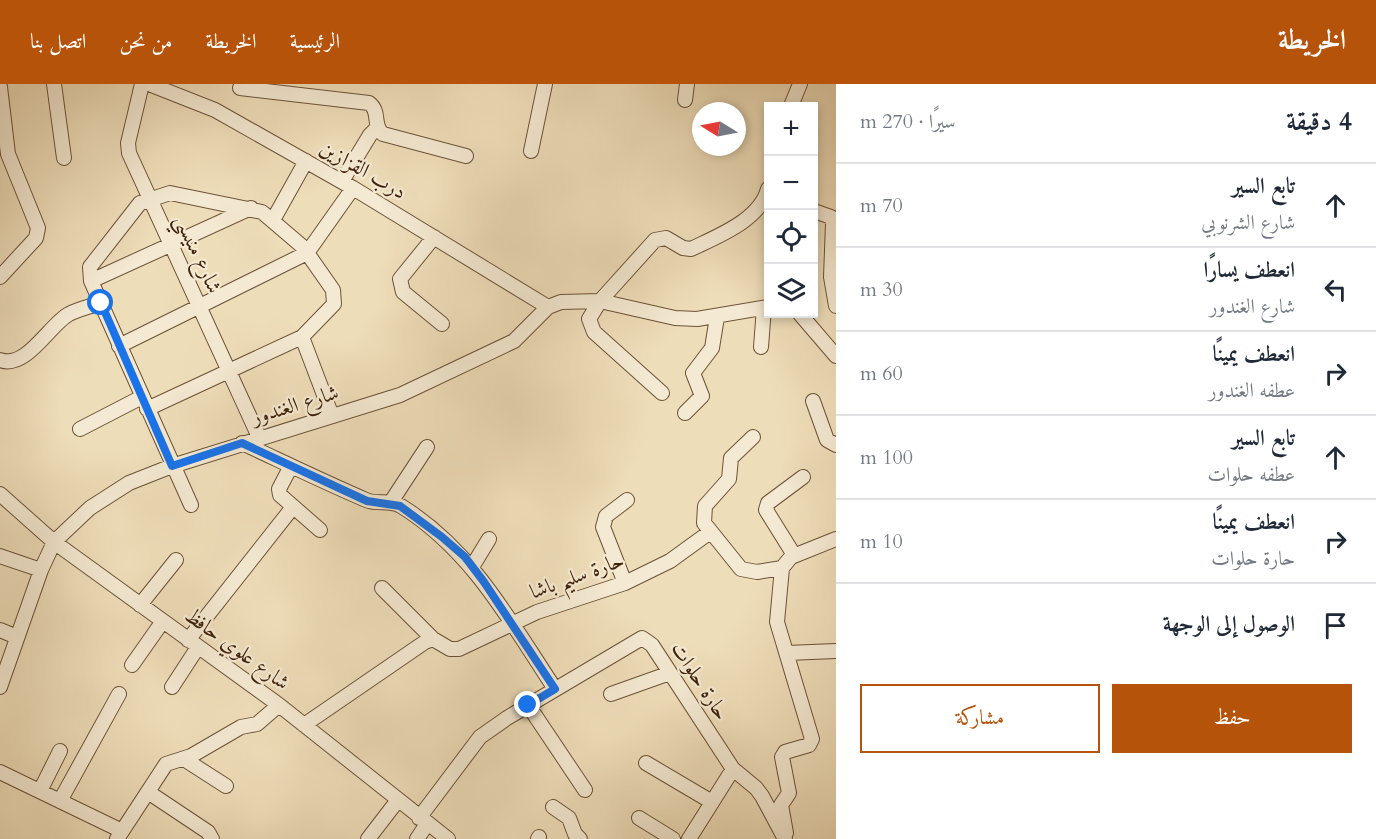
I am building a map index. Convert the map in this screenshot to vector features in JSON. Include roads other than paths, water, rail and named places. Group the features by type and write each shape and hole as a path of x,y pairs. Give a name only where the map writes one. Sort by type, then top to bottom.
{"street":[{"path":"54,84 64,158"},
{"name":"شارع منيسي","path":"142,84 128,143 129,153 259,437"},
{"name":"درب القزازين","path":"149,84 215,110 347,184 548,307"},
{"path":"531,151 545,84"},
{"path":"685,100 687,84"},
{"path":"793,102 800,84"},
{"path":"0,87 8,154 38,228 36,238 0,278"},
{"path":"240,88 369,103 375,111 377,128 383,134 466,156"},
{"path":"119,346 308,254 347,184 370,135 377,128"},
{"path":"273,220 306,161"},
{"path":"80,429 144,403 229,372 302,337 331,308 335,299 333,290 308,254 273,220 251,208 170,193 149,198 140,203 92,263 89,272 119,346 144,403 172,466 191,505"},
{"path":"662,393 594,332 590,319 600,301 655,240 666,238 683,248 692,249 747,218 759,208 764,197"},
{"path":"91,281 251,208"},
{"path":"818,213 831,217 833,223 831,277 836,306"},
{"path":"434,237 400,279 399,286 403,292 442,324"},
{"path":"548,307 574,300 600,301 675,318 717,317 764,308"},
{"path":"2,360 14,361 40,343 68,314 101,303"},
{"name":"شارع الغندور","path":"54,542 90,508 129,483 259,437 400,394 514,341 548,307"},
{"path":"685,413 702,396 693,373 712,348 717,317"},
{"path":"761,346 765,318"},
{"path":"803,318 836,356"},
{"path":"302,337 332,416"},
{"path":"813,401 827,440 836,445"},
{"path":"753,437 731,458 728,483 705,506 704,523 741,568 757,572 782,568"},
{"path":"242,443 367,501 391,502 400,506 442,537 472,567 555,689"},
{"path":"391,502 428,447"},
{"path":"291,466 279,492 320,530"},
{"path":"794,555 766,510 768,503 803,477"},
{"name":"شارع علوي حافظ","path":"0,494 54,542 279,705 448,839"},
{"path":"625,583 603,527 606,516 627,500"},
{"path":"172,687 193,643 293,507"},
{"name":"حارة سليم باشا","path":"433,639 454,651 537,612 625,583 670,561 710,532"},
{"path":"472,567 489,539"},
{"path":"786,839 781,805 789,793 782,757 785,752 809,745 812,739 777,622 782,568 794,555 836,539"},
{"path":"0,687 41,570 54,542"},
{"path":"0,556 41,570"},
{"path":"140,605 176,560"},
{"path":"304,725 433,639 382,588"},
{"path":"132,665 163,621"},
{"path":"0,630 17,637"},
{"name":"حارة حلوات","path":"417,839 423,821 480,737 638,638 649,642 733,769 756,788 786,839"},
{"path":"787,652 836,651"},
{"path":"611,694 670,673"},
{"path":"60,801 118,694"},
{"path":"0,772 60,801 120,835 166,764 184,759 241,727 257,724 279,705"},
{"path":"528,705 585,790"},
{"path":"40,791 60,751"},
{"path":"184,759 226,786"},
{"path":"646,763 712,802"},
{"path":"689,839 733,769"},
{"path":"148,792 205,829 212,839"},
{"path":"368,839 398,800"},
{"path":"553,807 569,818 575,834 580,839"},
{"path":"639,818 673,839"}]}
